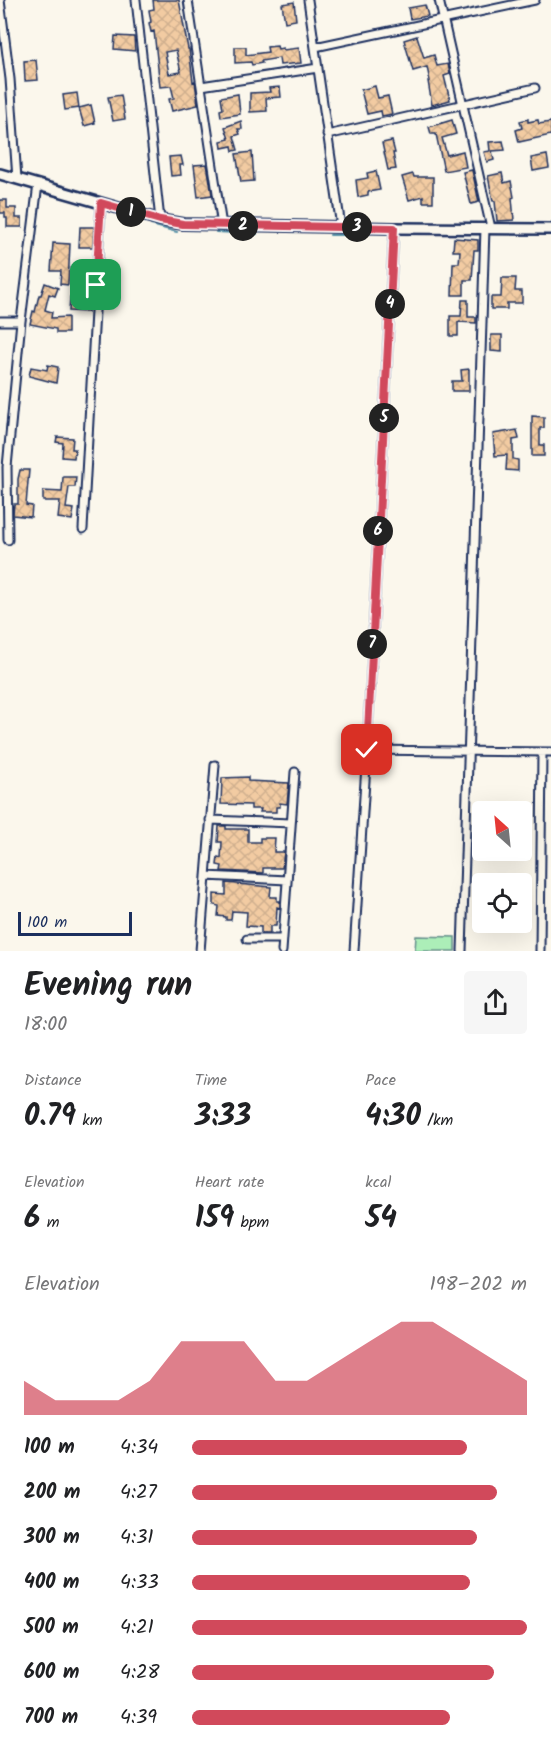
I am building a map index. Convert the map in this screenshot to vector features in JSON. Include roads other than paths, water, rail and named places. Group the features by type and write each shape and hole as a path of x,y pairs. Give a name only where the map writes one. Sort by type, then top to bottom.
{"main road":[{"path":"8,177 160,220 183,224 551,229"}],"street":[{"path":"0,0 10,79 8,177"},
{"path":"136,0 160,220"},
{"path":"188,0 222,226"},
{"path":"308,0 341,227"},
{"path":"439,0 464,105 488,228 462,951"},
{"path":"315,47 535,0"},
{"path":"201,86 318,68"},
{"path":"327,135 536,88"},
{"path":"8,540 8,467 21,321 38,184"},
{"path":"83,529 101,203"},
{"path":"354,951 367,750 394,228"},
{"path":"0,321 21,321"},
{"path":"367,750 551,752"},
{"path":"540,951 542,752"},
{"path":"201,951 215,765"},
{"path":"282,951 295,772"},
{"path":"210,820 291,823"},
{"path":"206,876 287,880"},
{"path":"246,939 283,939"}],"waterway":[{"path":"151,225 177,232"},
{"path":"216,232 257,234"},
{"path":"330,235 361,235"}]}
